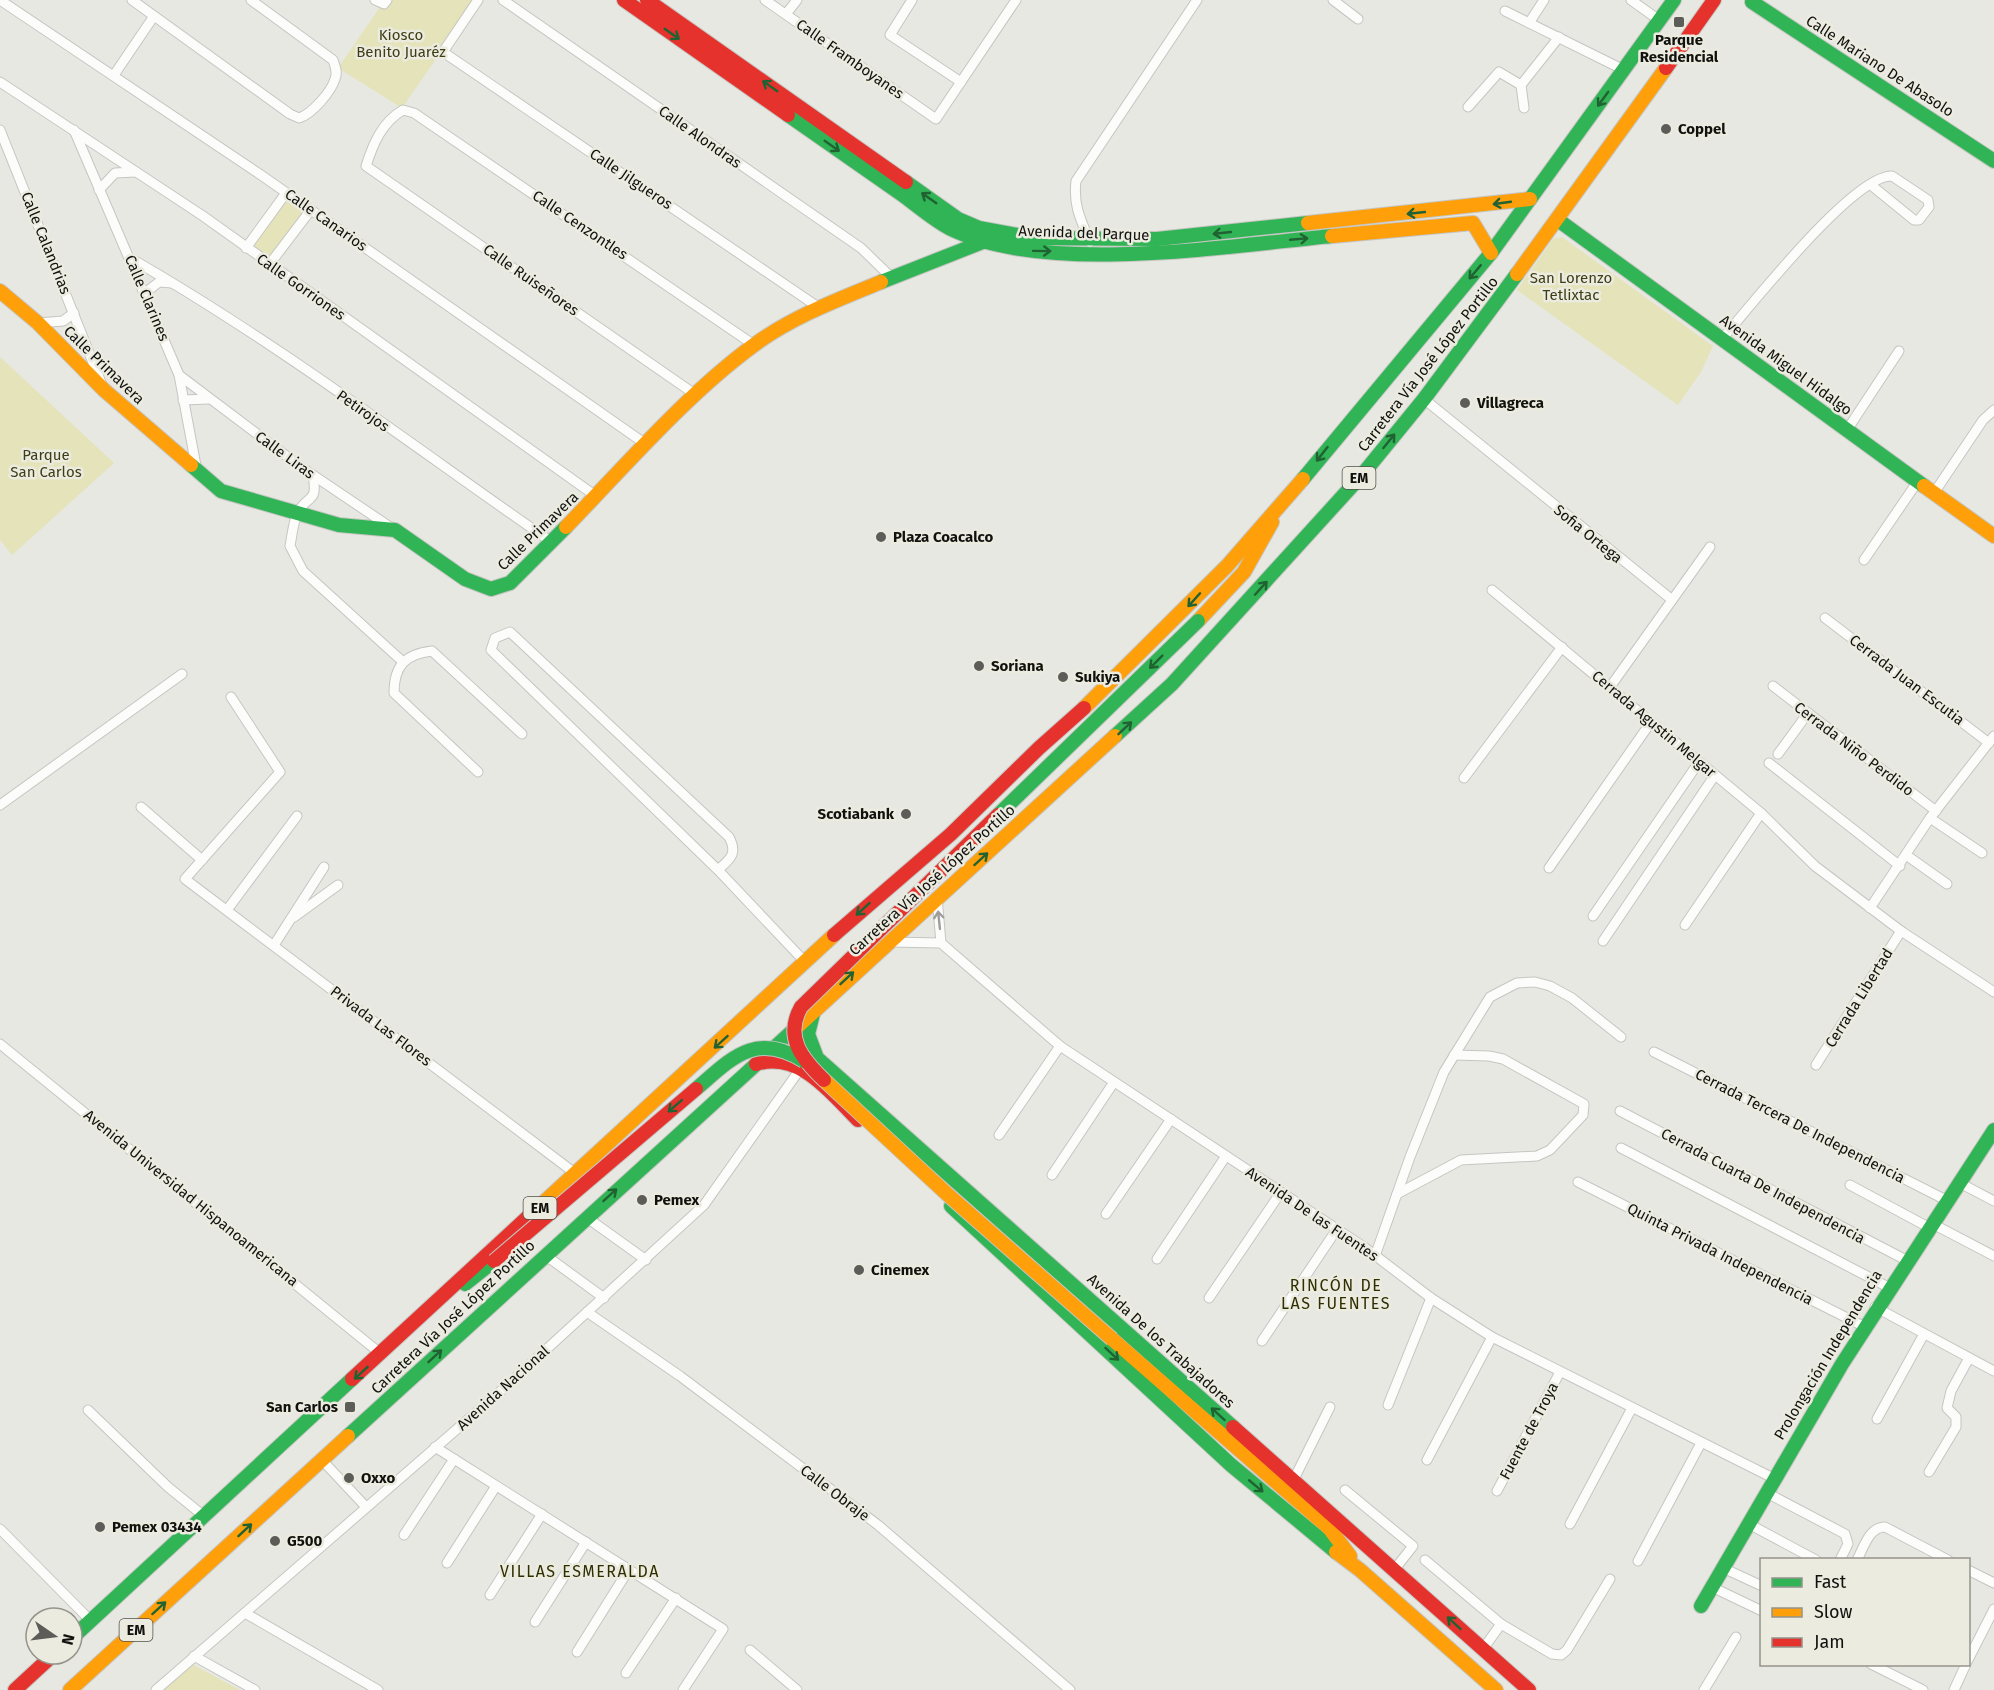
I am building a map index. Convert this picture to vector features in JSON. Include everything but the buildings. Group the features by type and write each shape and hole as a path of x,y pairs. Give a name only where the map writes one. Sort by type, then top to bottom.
{"main road":[{"name":"Avenida del Parque","path":"624,0 952,230 984,243 1032,251 1530,199"},
{"name":"Avenida del Parque","path":"647,0 958,219 979,228 1003,234 1158,252 1473,222 1491,253"},
{"name":"Carretera Vía José López Portillo","path":"84,1627 861,910 951,834 1039,748 1105,690 1169,628 1282,505 1491,253 1674,0"},
{"name":"Carretera Vía José López Portillo","path":"70,1690 886,942 1172,684 1362,476 1424,399 1558,220 1714,0"},
{"name":"Calle Mariano De Abasolo","path":"1750,1 1994,160"},
{"name":"Avenida Miguel Hidalgo","path":"1558,220 1994,536"},
{"name":"Calle Primavera","path":"0,291 38,323 105,390 197,473 221,491 339,525 395,530 465,579 491,589 510,583 696,395 754,345 818,307 1003,234"},
{"path":"1282,505 1244,572 1198,621 805,1002 796,1017 794,1038 805,1059 879,1132 1329,1528 1360,1570"},
{"path":"813,1052 807,1035 808,1023 821,1002"},
{"path":"413,1324 494,1261 723,1064 746,1051 773,1047 791,1053 808,1065 1066,1288 1133,1338"},
{"name":"Avenida De los Trabajadores","path":"813,1052 1529,1690"},
{"path":"749,1068 773,1059 787,1060 801,1068 1231,1465 1317,1538 1360,1570 1496,1690"},
{"name":"Prolongación Independencia","path":"1701,1606 1863,1326 1994,1130"},
{"path":"15,1690 41,1666"}],"street":[{"name":"Calle Canarios","path":"0,0 286,193 647,445"},
{"path":"132,0 299,118 308,115 335,80 337,71 333,60 251,0"},
{"name":"Calle Jilgueros","path":"478,0 443,52 818,307"},
{"name":"Calle Alondras","path":"503,0 861,248 893,279"},
{"name":"Calle Framboyanes","path":"765,0 936,119 961,82"},
{"path":"786,14 797,0"},
{"path":"912,0 890,34 961,82 1016,0"},
{"path":"1091,245 1078,216 1074,199 1076,181 1197,0"},
{"path":"1333,0 1358,19"},
{"path":"1529,23 1544,0"},
{"path":"1631,0 1659,20"},
{"path":"1505,11 1624,70"},
{"path":"114,75 154,16"},
{"path":"1524,108 1521,85 1559,38"},
{"path":"1468,107 1499,72 1521,85"},
{"name":"Calle Gorriones","path":"0,82 246,248 597,497"},
{"name":"Calle Ruiseñores","path":"403,110 396,114 374,140 366,166 696,395"},
{"name":"Calle Cenzontles","path":"403,110 414,113 754,345"},
{"name":"Calle Calandrias","path":"0,130 105,390"},
{"name":"Calle Clarines","path":"74,130 179,375 197,473"},
{"path":"99,190 116,173 136,172"},
{"path":"1722,339 1833,212 1871,185 1892,176 1928,200 1929,207 1919,220 1914,220 1871,185"},
{"path":"246,248 286,193"},
{"path":"269,265 310,211"},
{"name":"Petirojos","path":"130,258 174,283 550,541"},
{"path":"145,293 159,282 174,283"},
{"path":"38,323 63,321 74,313"},
{"path":"1847,430 1899,351"},
{"name":"Calle Liras","path":"179,375 313,475 395,530"},
{"path":"183,400 209,399"},
{"name":"Sofia Ortega","path":"1424,399 1671,599"},
{"path":"1934,493 1983,420 1994,410"},
{"path":"313,475 316,490 309,502 298,512 290,546 303,571 402,661"},
{"path":"1864,560 1918,481"},
{"path":"1610,687 1710,547"},
{"name":"Cerrada Agustin Melgar","path":"1492,590 1761,813 1815,866 1901,931 1994,992"},
{"name":"Cerrada Juan Escutia","path":"1825,618 1991,739"},
{"path":"718,870 733,856 735,847 729,837 510,632 495,638 491,650 718,870 806,963"},
{"path":"1464,778 1562,647"},
{"path":"478,772 394,693 394,680 402,661 415,653 432,651 522,734"},
{"path":"0,806 182,674"},
{"name":"Cerrada Niño Perdido","path":"1773,686 1982,853"},
{"path":"141,807 202,860 280,771 231,697"},
{"path":"1778,754 1808,713"},
{"path":"1549,868 1651,722"},
{"path":"1870,908 1933,815 1991,739"},
{"path":"1593,916 1699,762"},
{"path":"1769,763 1900,866"},
{"path":"1603,941 1715,775"},
{"path":"1685,925 1761,813"},
{"path":"227,910 297,816"},
{"path":"1906,855 1947,884"},
{"name":"Privada Las Flores","path":"202,860 185,879 576,1174"},
{"path":"274,945 324,867"},
{"path":"294,917 338,885"},
{"path":"886,942 941,943 937,897"},
{"name":"Cerrada Libertad","path":"1816,1065 1901,931"},
{"name":"Avenida De las Fuentes","path":"941,943 1060,1046 1337,1230 1431,1298 1492,1337 1773,1478"},
{"path":"1375,1256 1418,1136 1444,1072 1490,997 1517,983 1535,982 1551,986 1572,998 1621,1037"},
{"name":"Avenida Universidad Hispanoamericana","path":"0,1044 381,1354"},
{"path":"999,1135 1060,1046"},
{"name":"Avenida Nacional","path":"156,1690 604,1298 704,1205 813,1052"},
{"name":"Cerrada Tercera De Independencia","path":"1654,1052 1946,1200"},
{"path":"1397,1194 1461,1160 1537,1156 1550,1150 1583,1115 1584,1104 1503,1059 1489,1056 1454,1055"},
{"path":"1052,1175 1114,1082"},
{"name":"Cerrada Cuarta De Independencia","path":"1620,1111 1906,1260"},
{"path":"1107,1215 1171,1119"},
{"path":"1621,1148 1888,1287"},
{"path":"1157,1259 1226,1156"},
{"name":"Quinta Privada Independencia","path":"1578,1182 1863,1326"},
{"path":"1958,1182 1994,1201"},
{"path":"1850,1185 1994,1256"},
{"path":"1209,1298 1281,1192"},
{"path":"586,1217 646,1260"},
{"path":"1262,1341 1337,1230"},
{"path":"545,1255 604,1298"},
{"path":"1388,1405 1431,1298"},
{"path":"1875,1307 1994,1371"},
{"name":"Calle Obraje","path":"587,1312 680,1376 878,1525 1070,1690"},
{"path":"1877,1419 1924,1334"},
{"path":"1426,1460 1492,1337"},
{"path":"1929,1472 1956,1427 1956,1417 1947,1408 1951,1391 1969,1358"},
{"name":"Fuente de Troya","path":"1497,1491 1560,1372"},
{"path":"1293,1481 1330,1407"},
{"path":"1570,1524 1632,1408"},
{"path":"88,1410 168,1487 205,1516"},
{"path":"1638,1561 1701,1443"},
{"path":"435,1447 723,1629 683,1690"},
{"path":"404,1535 454,1459"},
{"path":"322,1460 366,1507"},
{"path":"447,1563 496,1486"},
{"path":"1345,1490 1413,1546 1394,1570"},
{"path":"1765,1492 1845,1534 1848,1544 1840,1558"},
{"path":"490,1595 542,1514"},
{"path":"1748,1523 1812,1558"},
{"path":"1858,1558 1872,1532 1878,1527 1885,1527 1937,1557"},
{"path":"0,1529 91,1621"},
{"path":"535,1622 586,1542"},
{"path":"1425,1560 1501,1624 1552,1654 1561,1655 1567,1650 1610,1579"},
{"path":"1723,1568 1760,1586"},
{"path":"576,1652 629,1569"},
{"path":"1970,1571 1994,1583"},
{"path":"1712,1587 1760,1611"},
{"path":"626,1673 676,1598"},
{"path":"1970,1656 1994,1609"},
{"path":"245,1612 378,1690"},
{"path":"1483,1649 1501,1624"},
{"path":"1704,1690 1736,1637"},
{"path":"750,1650 793,1689"},
{"path":"194,1656 255,1690"},
{"path":"1954,1690 1966,1666"},
{"path":"1882,1667 1923,1690"}],"green space":[{"name":"Kiosco Benito Juaréz","path":"385,0 477,0 402,108 338,68"},
{"path":"286,193 310,211 269,265 246,248"},
{"name":"San Lorenzo Tetlixtac","path":"1562,237 1713,346 1701,372 1678,405 1517,290 1553,239"},
{"name":"Parque San Carlos","path":"0,357 114,463 12,555 0,540"},
{"path":"188,1662 240,1690 156,1690"}],"traffic: fast":[{"path":"1303,479 1491,253 1674,0"},
{"path":"1752,2 1994,161"},
{"path":"788,115 940,223 992,244 1038,251 1139,254 1332,236"},
{"path":"906,182 958,219 979,228 1034,238 1157,239 1308,223"},
{"path":"1558,220 1924,486"},
{"path":"881,282 1003,234"},
{"path":"1115,736 1172,684 1362,475 1424,399 1517,274"},
{"path":"191,465 221,491 339,525 395,530 465,579 491,589 510,583 566,527"},
{"path":"998,815 1198,621"},
{"path":"814,1010 808,1034 817,1058 1233,1427"},
{"path":"348,1436 797,1027"},
{"path":"696,1089 721,1067 745,1052 772,1048 787,1052 804,1061"},
{"path":"1701,1606 1842,1364 1994,1130"},
{"path":"951,1206 1231,1465 1336,1552"},
{"path":"465,1284 494,1261"},
{"path":"84,1627 352,1379"}],"traffic: slow":[{"path":"1517,274 1666,68"},
{"path":"1308,223 1530,199"},
{"path":"1332,236 1473,223 1491,253"},
{"path":"566,527 680,408 729,364 769,335 799,318 881,282"},
{"path":"0,291 38,323 104,390 191,465"},
{"path":"1084,708 1227,566 1303,479"},
{"path":"1924,486 1994,536"},
{"path":"1198,621 1244,572 1272,522"},
{"path":"797,1027 1115,736"},
{"path":"542,1204 834,935"},
{"path":"824,1080 947,1194 1112,1339"},
{"path":"1112,1339 1329,1528 1350,1556"},
{"path":"70,1690 348,1436"},
{"path":"1336,1552 1360,1570 1496,1690"}],"traffic: jam":[{"path":"624,0 788,115"},
{"path":"647,0 906,182"},
{"path":"1666,68 1714,0"},
{"path":"834,935 951,834 1039,748 1084,708"},
{"path":"824,1080 803,1056 795,1038 794,1028 801,1007 998,815"},
{"path":"756,1064 787,1063 800,1069 825,1087 858,1120"},
{"path":"494,1261 696,1089"},
{"path":"352,1379 542,1204"},
{"path":"1233,1427 1529,1690"},
{"path":"15,1690 41,1666"}],"place":[{"name":"Parque Residencial","path":"1679,22"},
{"name":"Coppel","path":"1666,129"},
{"name":"Villagreca","path":"1465,403"},
{"name":"Plaza Coacalco","path":"881,537"},
{"name":"Soriana","path":"979,666"},
{"name":"Sukiya","path":"1063,677"},
{"name":"Scotiabank","path":"906,814"},
{"name":"Pemex","path":"642,1200"},
{"name":"Cinemex","path":"859,1270"},
{"name":"San Carlos","path":"350,1407"},
{"name":"Oxxo","path":"349,1478"},
{"name":"Pemex 03434","path":"100,1527"},
{"name":"G500","path":"275,1541"}],"district":[{"name":"RINCÓN DE LAS FUENTES","path":"1336,1294"},
{"name":"VILLAS ESMERALDA","path":"580,1571"}]}
